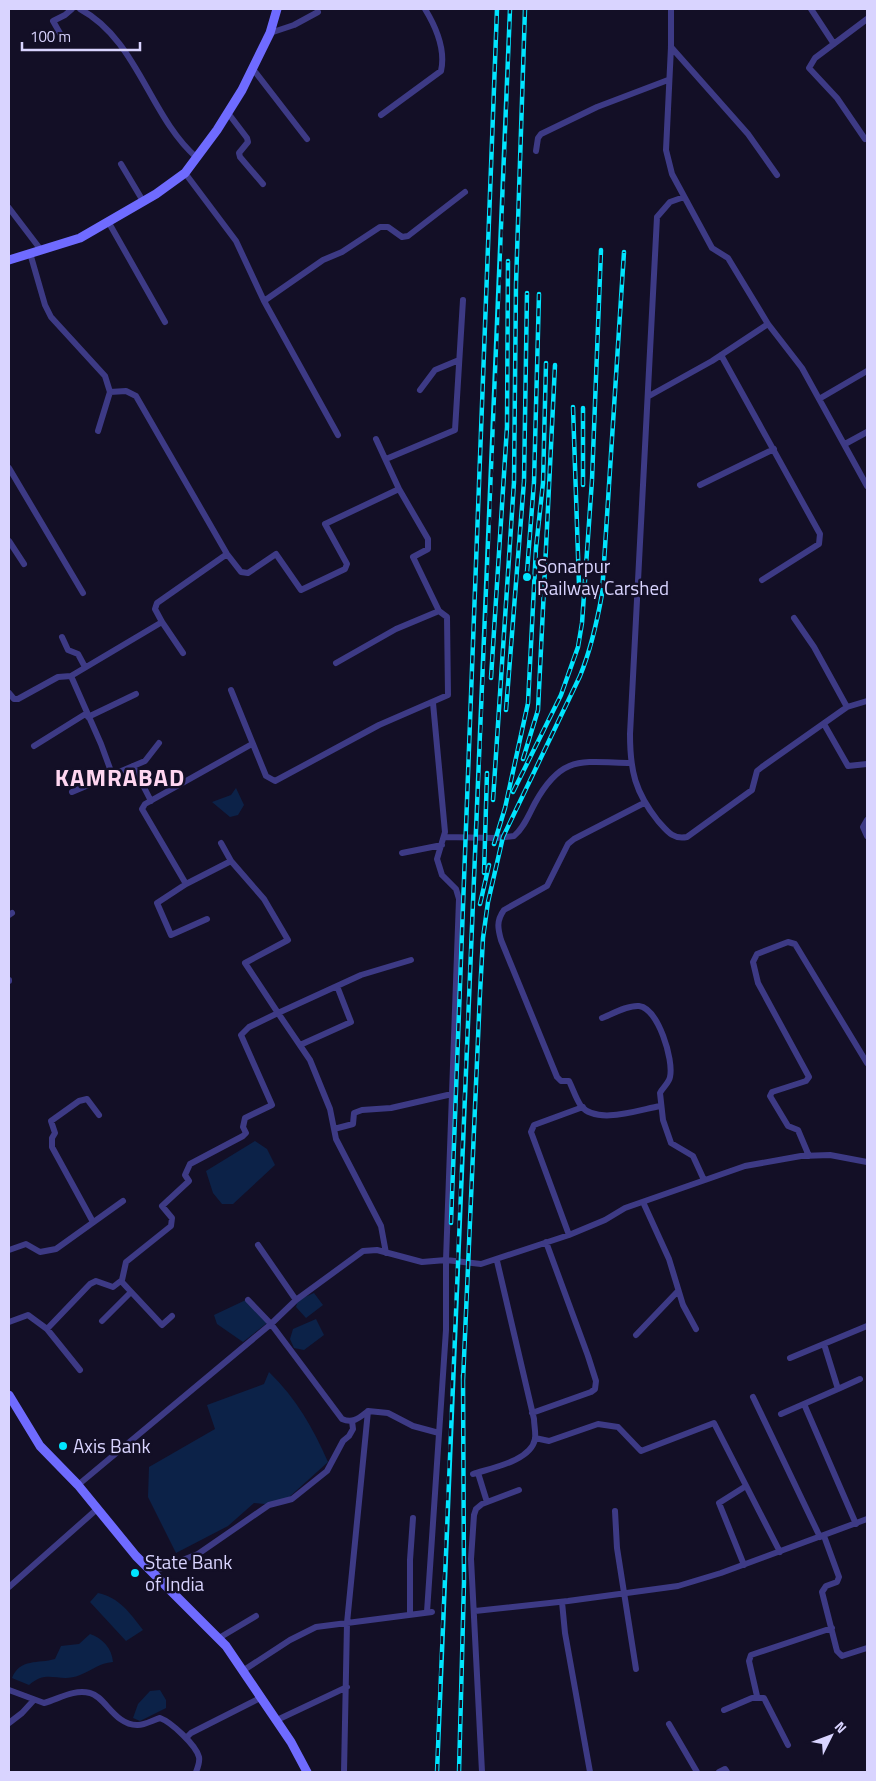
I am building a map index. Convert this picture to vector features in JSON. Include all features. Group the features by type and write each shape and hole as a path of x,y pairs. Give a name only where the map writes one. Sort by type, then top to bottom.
{"main road":[{"path":"9,260 80,238 109,223 184,173 197,158 228,113 253,69 270,33 277,9"},
{"path":"9,1395 40,1446 78,1485 96,1510 152,1572 219,1638 262,1697 307,1772"}],"street":[{"path":"61,35 53,21 72,9"},
{"path":"80,9 103,25 119,42 181,141 197,158"},
{"path":"381,116 441,71 443,63 437,33 425,9"},
{"path":"671,9 667,158 672,174 712,248 728,258 768,324 792,353 867,486"},
{"path":"811,9 834,44"},
{"path":"270,33 294,25 318,12"},
{"path":"865,139 837,98 809,68 815,58 866,22"},
{"path":"671,47 748,134 777,175"},
{"path":"253,69 306,139"},
{"path":"536,151 538,138 542,134 598,106 668,80"},
{"path":"228,113 247,138 248,142 239,153 240,157 263,184"},
{"path":"121,164 143,201"},
{"path":"184,173 236,241 264,301 338,435"},
{"path":"264,301 323,260 342,252 380,227 388,227 402,237 408,236 465,192"},
{"path":"684,197 670,202 657,217 630,726 632,763 638,791 644,804 667,832 674,837 687,837 752,790 758,771 847,707 867,701"},
{"path":"9,208 41,250"},
{"path":"109,223 164,322"},
{"path":"30,253 45,305 51,317 105,376 110,392 98,431"},
{"path":"386,459 455,430 463,300"},
{"path":"649,396 722,355 768,324"},
{"path":"722,355 820,534 818,544 762,580"},
{"path":"420,390 435,370 459,360"},
{"path":"819,399 867,371"},
{"path":"110,392 126,391 136,396 227,554 244,574 276,554 298,587 304,590 347,567 326,524 399,489"},
{"path":"845,444 867,432"},
{"path":"231,690 266,776 274,781 379,725 448,695 447,617 438,610 413,557 428,549 428,539 399,489 376,439"},
{"path":"700,485 774,449"},
{"path":"9,468 83,593"},
{"path":"9,541 24,564"},
{"path":"183,653 155,609 157,603 227,554"},
{"path":"336,663 396,629 438,610"},
{"path":"794,618 814,646 847,707"},
{"path":"9,693 14,699 18,700 58,677 71,676 162,622"},
{"path":"62,637 68,650 78,654 85,667"},
{"path":"71,676 102,744 112,774"},
{"path":"34,746 88,715 136,694"},
{"path":"244,1670 298,1636 316,1628 429,1612 446,1330 446,1260 459,899 456,889 442,875 437,859 444,837 433,703"},
{"path":"824,724 848,766 867,764"},
{"path":"72,792 145,761 159,743"},
{"path":"186,884 144,816 142,809 151,801 252,744"},
{"path":"444,837 496,838 514,836 543,788 563,768 578,762 632,763"},
{"path":"133,766 151,801"},
{"path":"644,804 574,839 568,844 547,886 504,910 499,917 498,926 501,940 558,1077 561,1081 569,1081 583,1107 588,1112 601,1116 660,1106"},
{"path":"867,820 863,827 867,836"},
{"path":"221,842 230,861 264,899 288,940 245,963 310,1060 323,1091 334,1129 347,1162 381,1226 386,1253"},
{"path":"402,853 442,845"},
{"path":"207,918 171,935 156,903 186,884 230,861"},
{"path":"809,1156 798,1130 788,1126 770,1096 772,1092 806,1081 810,1077 758,983 753,962 757,954 788,942 795,944 867,1063"},
{"path":"47,1329 90,1284 96,1281 113,1287 121,1281 126,1262 171,1226 172,1218 162,1206 189,1181 185,1176 190,1164 243,1136 246,1133 243,1127 245,1118 272,1104 241,1035 249,1027 337,986 362,975 411,960"},
{"path":"300,1045 351,1022 337,986"},
{"path":"602,1018 633,1006 641,1006 648,1009 655,1018 665,1042 671,1074 669,1082 660,1093 660,1106 671,1143 692,1156 704,1180"},
{"path":"860,1049 867,1044"},
{"path":"334,1129 353,1124 354,1113 362,1110 391,1108 452,1094"},
{"path":"94,1222 52,1147 55,1133 51,1120 79,1101 87,1100 99,1115"},
{"path":"570,1234 531,1132 534,1126 583,1107"},
{"path":"78,1485 271,1324 296,1300 358,1253 377,1250 422,1262 446,1260 476,1265 497,1261 570,1234 643,1202 745,1166 809,1156 830,1155 867,1164"},
{"path":"9,1250 26,1244 45,1253 56,1249 123,1201"},
{"path":"643,1202 669,1260 678,1291 696,1329"},
{"path":"532,1413 591,1392 595,1388 596,1381 546,1242"},
{"path":"258,1245 296,1300"},
{"path":"487,1502 476,1473 519,1457 530,1450 535,1438 532,1413 497,1261"},
{"path":"121,1281 162,1325 172,1316"},
{"path":"636,1335 678,1291"},
{"path":"102,1321 131,1292"},
{"path":"248,1300 271,1324 342,1419 352,1421 368,1411 388,1413 413,1426 439,1433"},
{"path":"9,1322 28,1315 47,1329 80,1370"},
{"path":"790,1358 867,1326"},
{"path":"824,1344 838,1389"},
{"path":"781,1414 860,1379"},
{"path":"753,1397 822,1536 839,1577 837,1582 826,1586 822,1592 837,1651 842,1656 867,1648"},
{"path":"804,1404 856,1524"},
{"path":"344,1772 347,1623 368,1411"},
{"path":"152,1572 198,1554 269,1505 292,1499 327,1471 343,1441 353,1429 352,1421"},
{"path":"535,1438 550,1441 598,1424 618,1427 641,1451 714,1423 780,1552"},
{"path":"744,1565 719,1503 746,1486"},
{"path":"482,1772 471,1558 474,1516 476,1508 519,1490"},
{"path":"9,1587 96,1510"},
{"path":"615,1511 617,1548 636,1669"},
{"path":"410,1614 410,1560 413,1518"},
{"path":"475,1611 562,1602 678,1586 744,1565 867,1519"},
{"path":"562,1602 565,1633 590,1772"},
{"path":"219,1638 256,1616"},
{"path":"757,1696 749,1661 751,1655 832,1628"},
{"path":"277,1720 347,1687"},
{"path":"9,1690 44,1703 70,1694 88,1693 95,1695 112,1713 129,1724 141,1725 160,1718 186,1738 198,1754 200,1760 196,1772"},
{"path":"724,1710 757,1696 764,1698 788,1745"},
{"path":"186,1738 191,1733 262,1697"},
{"path":"9,1723 22,1714 33,1700"},
{"path":"669,1724 697,1772"},
{"path":"719,1772 725,1769 727,1772"}],"water":[{"path":"236,788 244,805 238,815 230,817 212,802 231,795"},
{"path":"255,1141 267,1149 275,1165 233,1204 222,1204 213,1193 206,1171"},
{"path":"314,1293 323,1305 306,1318 296,1307 298,1300"},
{"path":"250,1298 267,1323 243,1342 217,1324 214,1315"},
{"path":"316,1319 324,1335 304,1350 294,1348 290,1339 293,1329"},
{"path":"269,1372 296,1403 328,1462 287,1499 276,1505 254,1503 228,1526 176,1553 148,1497 149,1467 215,1429 207,1405 264,1384"},
{"path":"98,1593 118,1602 129,1612 143,1630 126,1641 90,1602"},
{"path":"90,1634 106,1644 111,1652 113,1662 100,1665 73,1677 42,1678 29,1685 12,1678 20,1667 30,1663 55,1659 61,1646 79,1644"},
{"path":"160,1690 166,1700 166,1708 140,1721 133,1718 138,1704 150,1691"}],"railway":[{"path":"451,1223 497,9"},
{"path":"437,1772 510,9"},
{"path":"493,800 514,482 516,284 525,9"},
{"path":"513,792 561,695 578,647 582,623 592,480 601,250"},
{"path":"463,1381 480,993 483,938 488,902 503,837 580,676 598,615 602,594 624,252"},
{"path":"491,678 507,427 508,261"},
{"path":"506,710 524,481 527,293"},
{"path":"527,572 534,482 539,294"},
{"path":"494,844 505,808 528,703 536,548 543,483 546,363"},
{"path":"523,759 538,710 555,365"},
{"path":"573,407 579,585"},
{"path":"583,408 583,485"},
{"path":"484,873 487,773"},
{"path":"480,904 489,865"},
{"path":"459,1772 464,1582 463,1375"}],"place":[{"name":"Sonarpur Railway Carshed","path":"527,577"},
{"name":"Axis Bank","path":"63,1446"},
{"name":"State Bank of India","path":"135,1573"}],"district":[{"name":"KAMRABAD","path":"120,778"}]}
